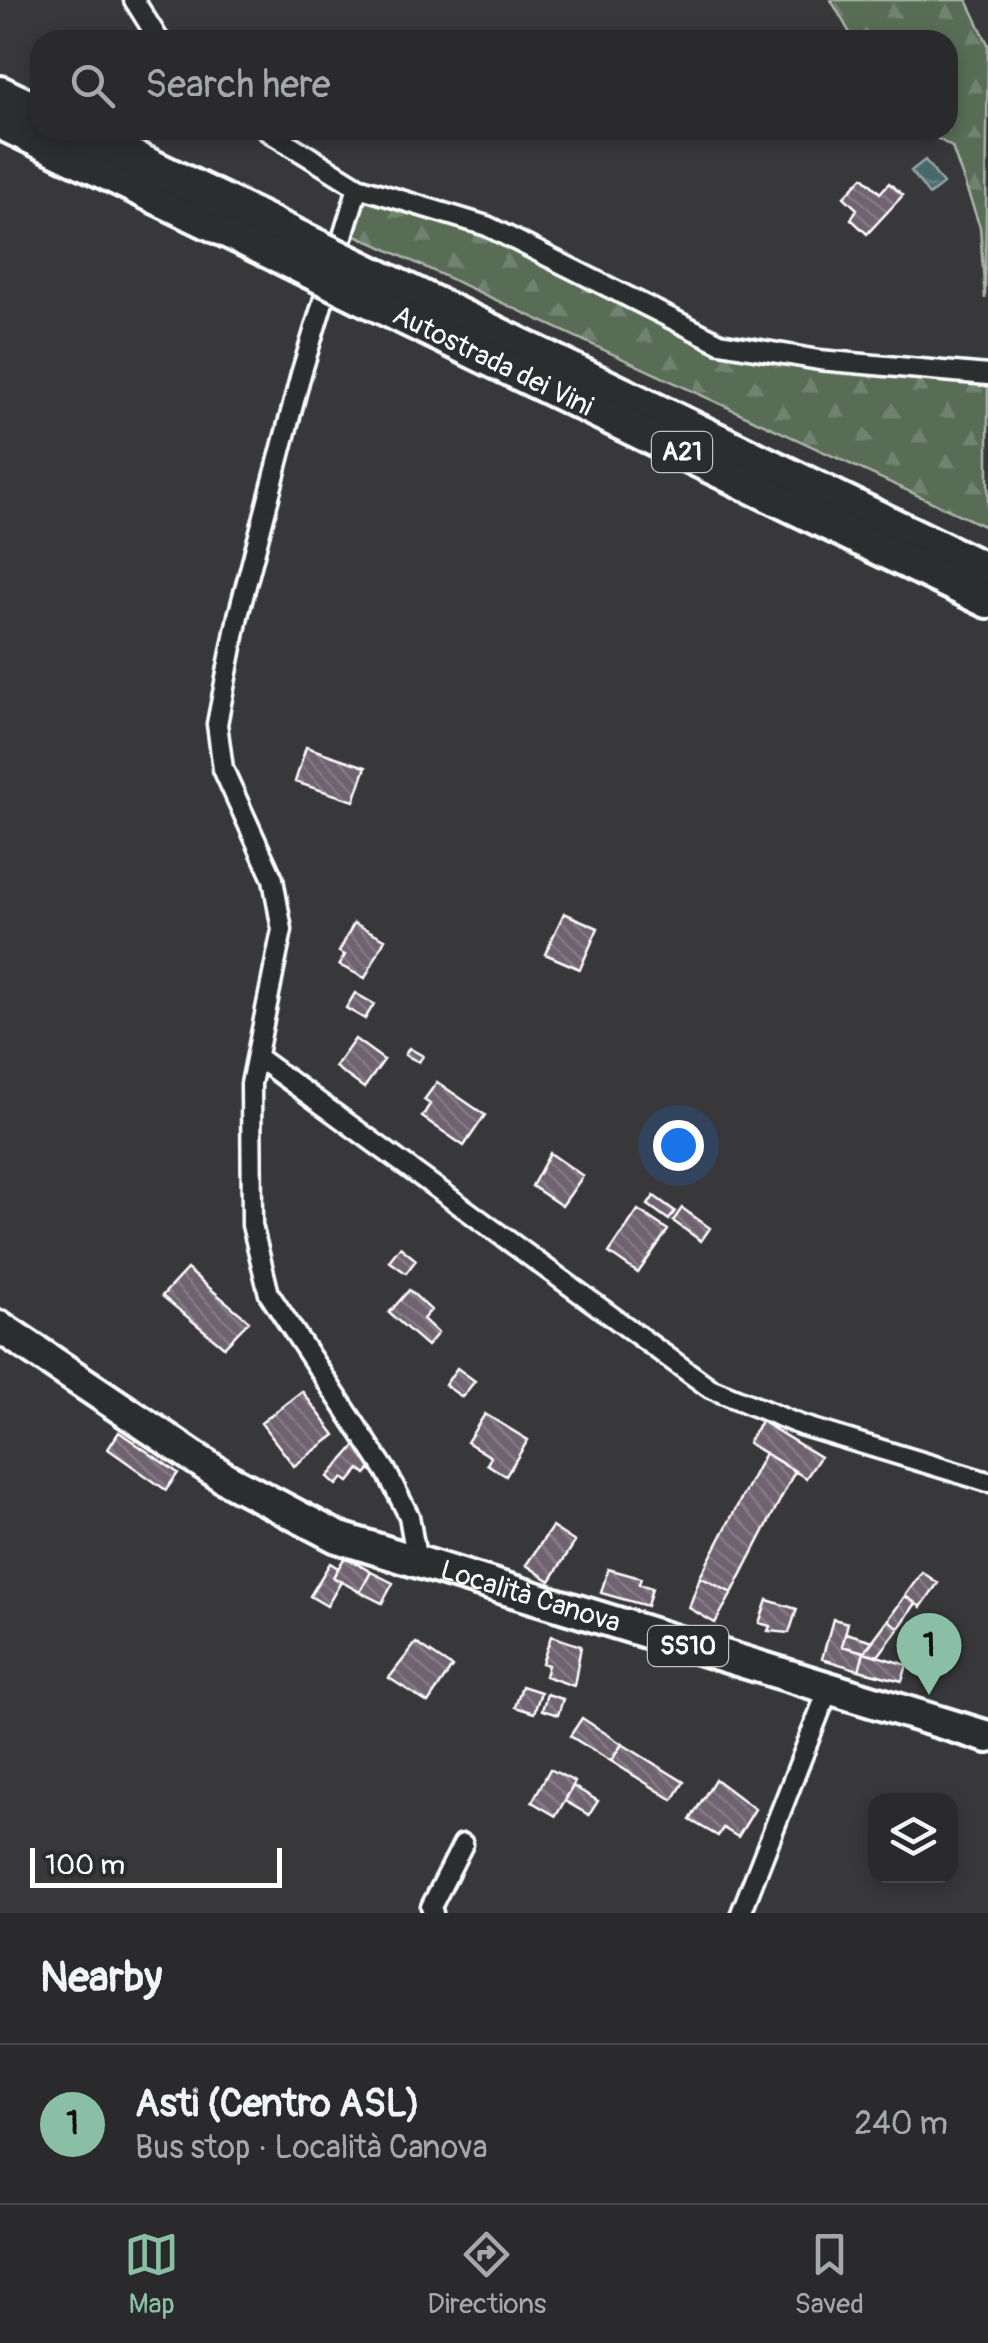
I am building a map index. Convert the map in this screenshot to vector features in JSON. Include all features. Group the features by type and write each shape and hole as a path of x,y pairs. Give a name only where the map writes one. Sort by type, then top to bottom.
{"highway":[{"path":"0,93 30,107"},
{"name":"Autostrada dei Vini","path":"0,122 30,135"},
{"name":"Autostrada dei Vini","path":"42,140 284,244"},
{"name":"Autostrada dei Vini","path":"94,140 284,244 988,601"},
{"name":"Autostrada dei Vini","path":"380,292 988,571"}],"main road":[{"name":"SS10","path":"0,1327 225,1478 338,1536 417,1562"},
{"name":"Località Canova","path":"417,1562 988,1737"}],"street":[{"path":"134,0 153,30"},
{"path":"282,140 358,186 487,226 720,343 837,362 988,374"},
{"path":"358,186 301,374 238,616 217,724 223,769 274,879 282,930 251,1084 252,1224 269,1294 386,1471 409,1516 417,1562"},
{"path":"257,1057 710,1388 800,1425 988,1482"},
{"path":"740,1913 825,1698 825,1686"},
{"path":"434,1913 432,1907 462,1844"}],"green space":[{"path":"831,0 967,0 988,44 985,299 980,227 952,147 940,140 958,140 958,30 848,30"},
{"path":"358,187 487,226 720,343 988,375 988,528 345,230"}],"water":[{"path":"925,160 943,184 929,195 911,171"}],"building":[{"path":"863,177 880,193 889,183 903,195 867,234 851,219 857,209 844,197"},
{"path":"306,747 366,767 354,801 295,782"},
{"path":"564,913 598,928 580,969 545,954"},
{"path":"354,923 385,939 365,978 339,965 345,955 339,952"},
{"path":"355,993 374,1004 365,1019 346,1008"},
{"path":"355,1039 384,1060 364,1088 335,1067"},
{"path":"409,1048 423,1056 419,1062 405,1055"},
{"path":"437,1082 485,1115 464,1146 422,1117 430,1104 424,1100"},
{"path":"550,1153 583,1176 562,1206 532,1186"},
{"path":"654,1196 675,1211 669,1220 648,1205"},
{"path":"682,1208 710,1228 701,1241 673,1221"},
{"path":"638,1210 668,1230 638,1273 609,1253"},
{"path":"400,1247 416,1260 406,1273 389,1261"},
{"path":"187,1269 249,1321 224,1347 162,1296"},
{"path":"409,1290 431,1310 423,1319 438,1333 427,1346 389,1313"},
{"path":"457,1368 475,1381 462,1397 445,1385"},
{"path":"302,1391 335,1435 294,1466 261,1423"},
{"path":"485,1414 528,1440 506,1476 487,1464 491,1457 467,1442"},
{"path":"761,1421 820,1457 806,1478 748,1443"},
{"path":"119,1432 178,1473 166,1490 108,1449"},
{"path":"356,1445 376,1463 366,1474 360,1469 349,1482 343,1478 337,1485 328,1477"},
{"path":"765,1453 795,1471 732,1593 700,1577"},
{"path":"552,1527 575,1542 550,1581 526,1565"},
{"path":"345,1557 371,1572 360,1592 333,1577"},
{"path":"330,1563 338,1568 333,1577 341,1582 327,1606 310,1596"},
{"path":"608,1569 641,1578 639,1584 652,1588 647,1606 601,1593"},
{"path":"371,1572 393,1583 382,1603 360,1592"},
{"path":"922,1572 938,1583 921,1607 905,1596"},
{"path":"700,1577 732,1593 715,1623 689,1608"},
{"path":"905,1596 916,1603 899,1628 888,1620"},
{"path":"767,1600 797,1609 789,1633 768,1631 770,1626 759,1623"},
{"path":"833,1619 848,1623 842,1646 864,1652 859,1670 822,1659"},
{"path":"888,1620 899,1628 878,1656 864,1652"},
{"path":"846,1633 873,1641 864,1652 842,1646"},
{"path":"551,1636 581,1646 574,1686 545,1676 548,1665 542,1663"},
{"path":"416,1643 452,1667 428,1703 389,1678"},
{"path":"864,1652 907,1665 902,1681 859,1670"},
{"path":"522,1686 541,1692 534,1713 515,1707"},
{"path":"547,1694 563,1699 558,1715 542,1710"},
{"path":"582,1718 622,1744 611,1761 570,1736"},
{"path":"622,1744 684,1782 673,1800 611,1761"},
{"path":"550,1769 575,1782 556,1816 532,1802"},
{"path":"715,1779 755,1809 738,1837 723,1828 718,1836 690,1820"},
{"path":"573,1786 598,1801 589,1815 565,1801"}],"place":[{"name":"Asti (Centro ASL)","path":"929,1695"}]}
